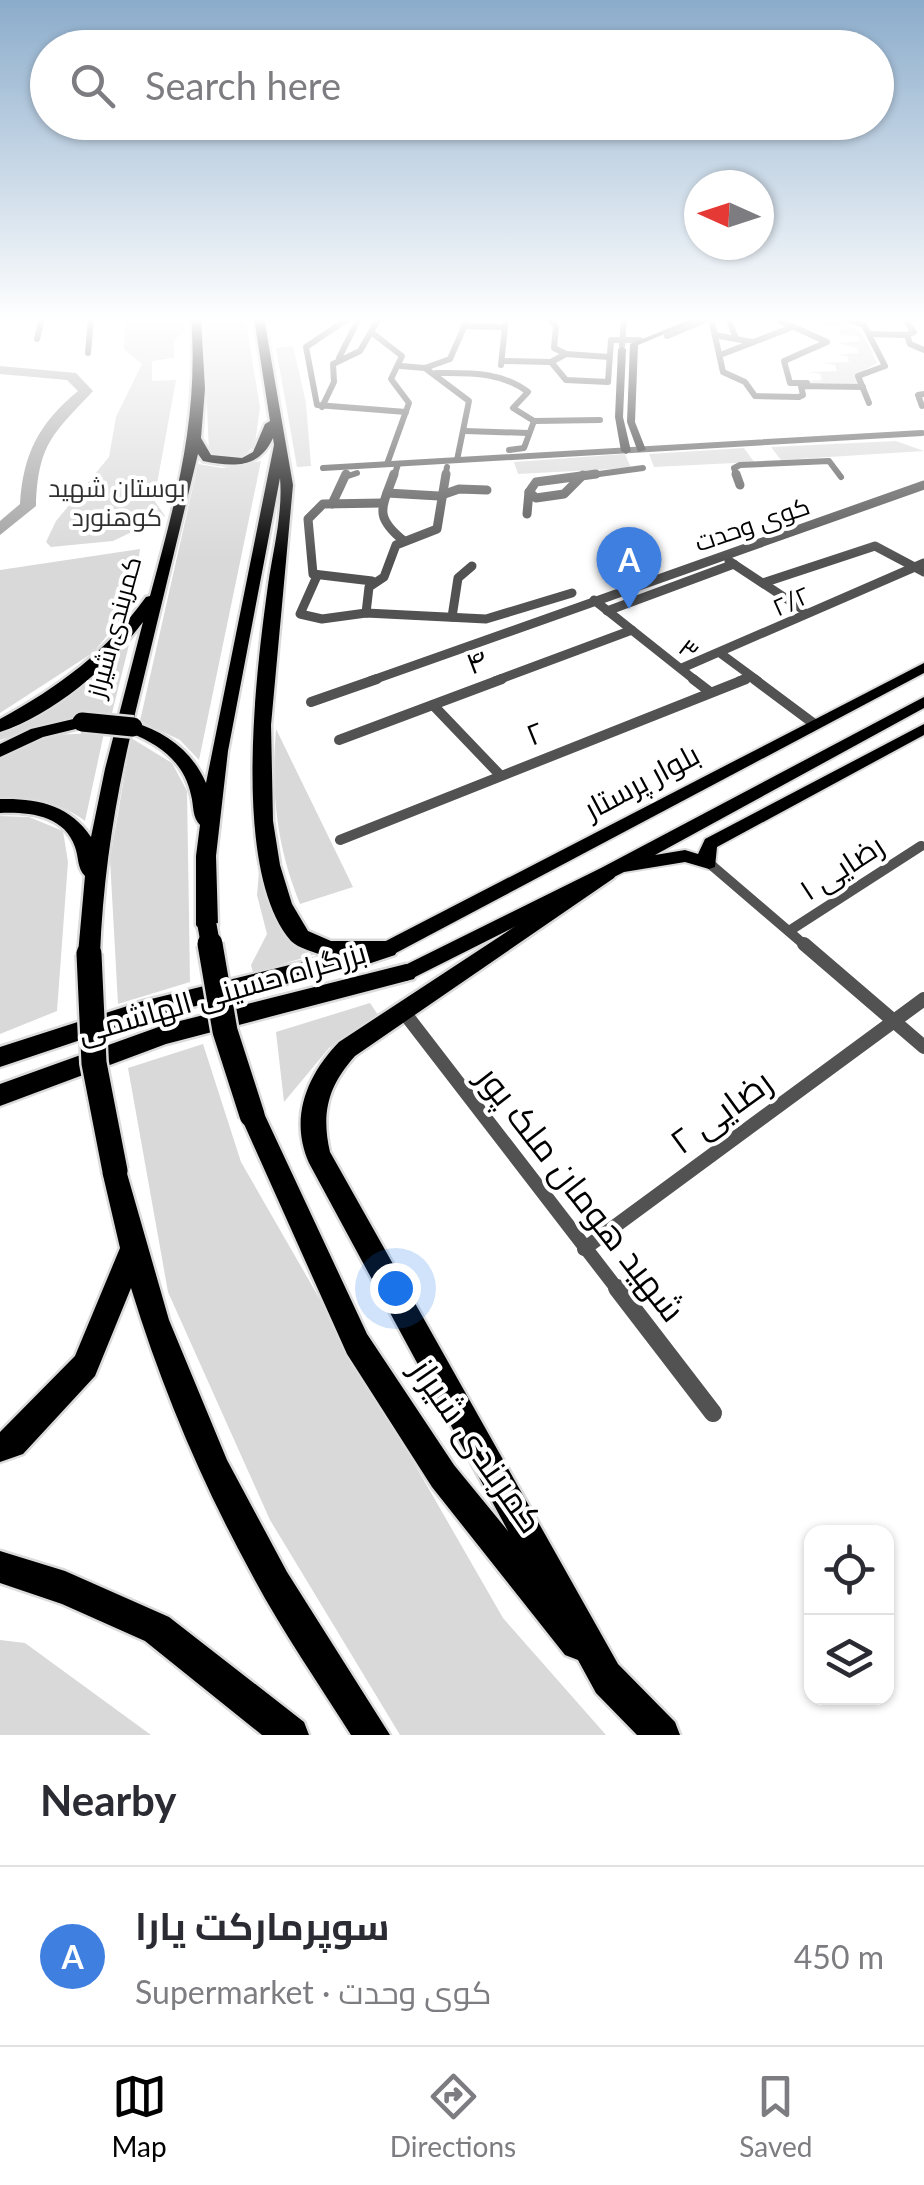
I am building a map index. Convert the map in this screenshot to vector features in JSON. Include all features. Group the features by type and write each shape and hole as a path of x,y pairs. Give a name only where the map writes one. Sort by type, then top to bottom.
{"highway":[{"name":"کمربندی شیراز","path":"132,1251 94,1064 90,909 110,788 197,442 201,399"},
{"path":"274,399 280,445 290,476 274,597 263,751 261,795 270,860 282,904 300,937 329,949 387,949"},
{"path":"197,442 208,458 250,460 264,450 275,407"},
{"path":"206,856 226,712 280,445"},
{"path":"0,726 96,669 124,640 160,586"},
{"path":"0,751 38,733 82,722 134,727 163,740 194,770 203,803 206,856"},
{"path":"0,806 44,808 79,831 89,854 90,909"},
{"name":"کمربندی شیراز","path":"206,856 207,926 225,1030 252,1115 325,1280 396,1406 500,1550 608,1681 662,1735"},
{"path":"608,1681 318,1155 311,1114 319,1081 347,1049 612,870"},
{"name":"بزرگراه حسینی الهاشمی","path":"0,1057 143,1010 330,967 387,949"},
{"name":"بزرگراه حسینی الهاشمی","path":"0,1095 164,1035 406,972"},
{"path":"0,1448 12,1443 85,1366 132,1251"},
{"path":"132,1251 188,1400 262,1560 372,1735"},
{"path":"0,1567 64,1588 157,1629 292,1735"}],"main road":[{"name":"بلوار پرستار","path":"387,949 924,667"},
{"name":"بلوار پرستار","path":"406,972 612,870 924,702"},
{"path":"612,870 685,856 709,863 706,850 711,842 924,729"},
{"path":"759,752 768,768 792,774"},
{"path":"730,767 756,771 761,782 758,790"}],"street":[{"path":"315,399 316,406 322,407 406,412"},
{"path":"322,407 326,399"},
{"path":"388,461 406,412 405,399"},
{"path":"458,456 465,431 466,399"},
{"path":"521,399 513,408 534,421 600,420"},
{"path":"620,399 619,430 626,451 634,468 643,468"},
{"path":"527,514 529,492 546,478 648,468 631,422 632,399"},
{"path":"867,399 868,403"},
{"path":"332,504 346,474 519,449 534,421"},
{"path":"465,431 528,433"},
{"path":"323,468 458,456 923,437"},
{"path":"749,445 762,463 775,462 764,444"},
{"path":"388,461 397,467 486,465"},
{"path":"740,485 735,466 829,461 841,477"},
{"path":"397,467 385,498 385,526 404,542"},
{"path":"439,496 447,467"},
{"path":"529,492 536,498 557,497 583,475"},
{"name":"کوی وحدت","path":"311,702 924,484"},
{"path":"316,576 310,566 308,520 316,506 439,496 460,489 487,490"},
{"path":"316,576 372,581 384,576 396,546 437,529 444,500 439,496"},
{"path":"763,583 874,546 921,568"},
{"path":"721,556 802,609"},
{"name":"کوی وحدت","path":"608,611 734,564"},
{"path":"452,617 458,578 472,566"},
{"name":"۲/۲","path":"682,668 921,568"},
{"path":"316,576 300,614 322,618 366,613 505,616 572,593"},
{"path":"366,613 372,581"},
{"name":"۳","path":"594,600 710,692"},
{"name":"۴","path":"338,740 632,630"},
{"path":"720,653 813,723"},
{"name":"۲","path":"340,840 750,677"},
{"path":"432,706 500,775"},
{"name":"رضایی ۱","path":"790,931 921,846"},
{"path":"709,863 924,1047"},
{"name":"رضایی ۲","path":"584,1250 924,999"},
{"name":"شهید هومان ملک پور","path":"403,1011 713,1412"}],"green space":[{"name":"بوستان شهید کوهنورد","path":"125,399 173,399 154,500 165,516 113,541 51,547 46,542 56,521 109,457 116,417"},
{"path":"207,399 259,399 255,444 251,449 234,458 220,458 209,452"},
{"path":"285,399 305,399 306,403 311,466 297,467"},
{"path":"896,441 924,451 781,460 771,447"},
{"path":"744,448 754,462 654,467 649,454"},
{"path":"625,454 631,468 518,474 514,462"},
{"path":"261,461 199,760 180,740 140,721 198,464 222,468"},
{"path":"140,549 132,604 94,652 0,713 0,570"},
{"path":"129,645 112,713 62,720 0,740 0,732 63,697"},
{"path":"276,729 353,887 300,904 285,861 277,818"},
{"path":"104,733 85,821 45,803 0,800 0,758 46,735"},
{"path":"131,738 172,763 187,791 190,982 118,1004 110,859"},
{"path":"0,816 29,817 63,831 68,862 57,1011 0,1034"},
{"path":"259,871 284,930 316,954 253,973 251,965 267,934 257,895"},
{"path":"370,1003 378,1015 329,1048 284,1102 276,1032"},
{"path":"203,1044 241,1162 503,1618 606,1735 400,1735 270,1520 168,1292 128,1068"},
{"path":"0,1640 25,1643 151,1735 0,1735"}],"waterway":[{"path":"0,530 28,506 31,468 40,440 77,399"}],"place":[{"name":"سوپرمارکت یارا","path":"629,609"}]}
